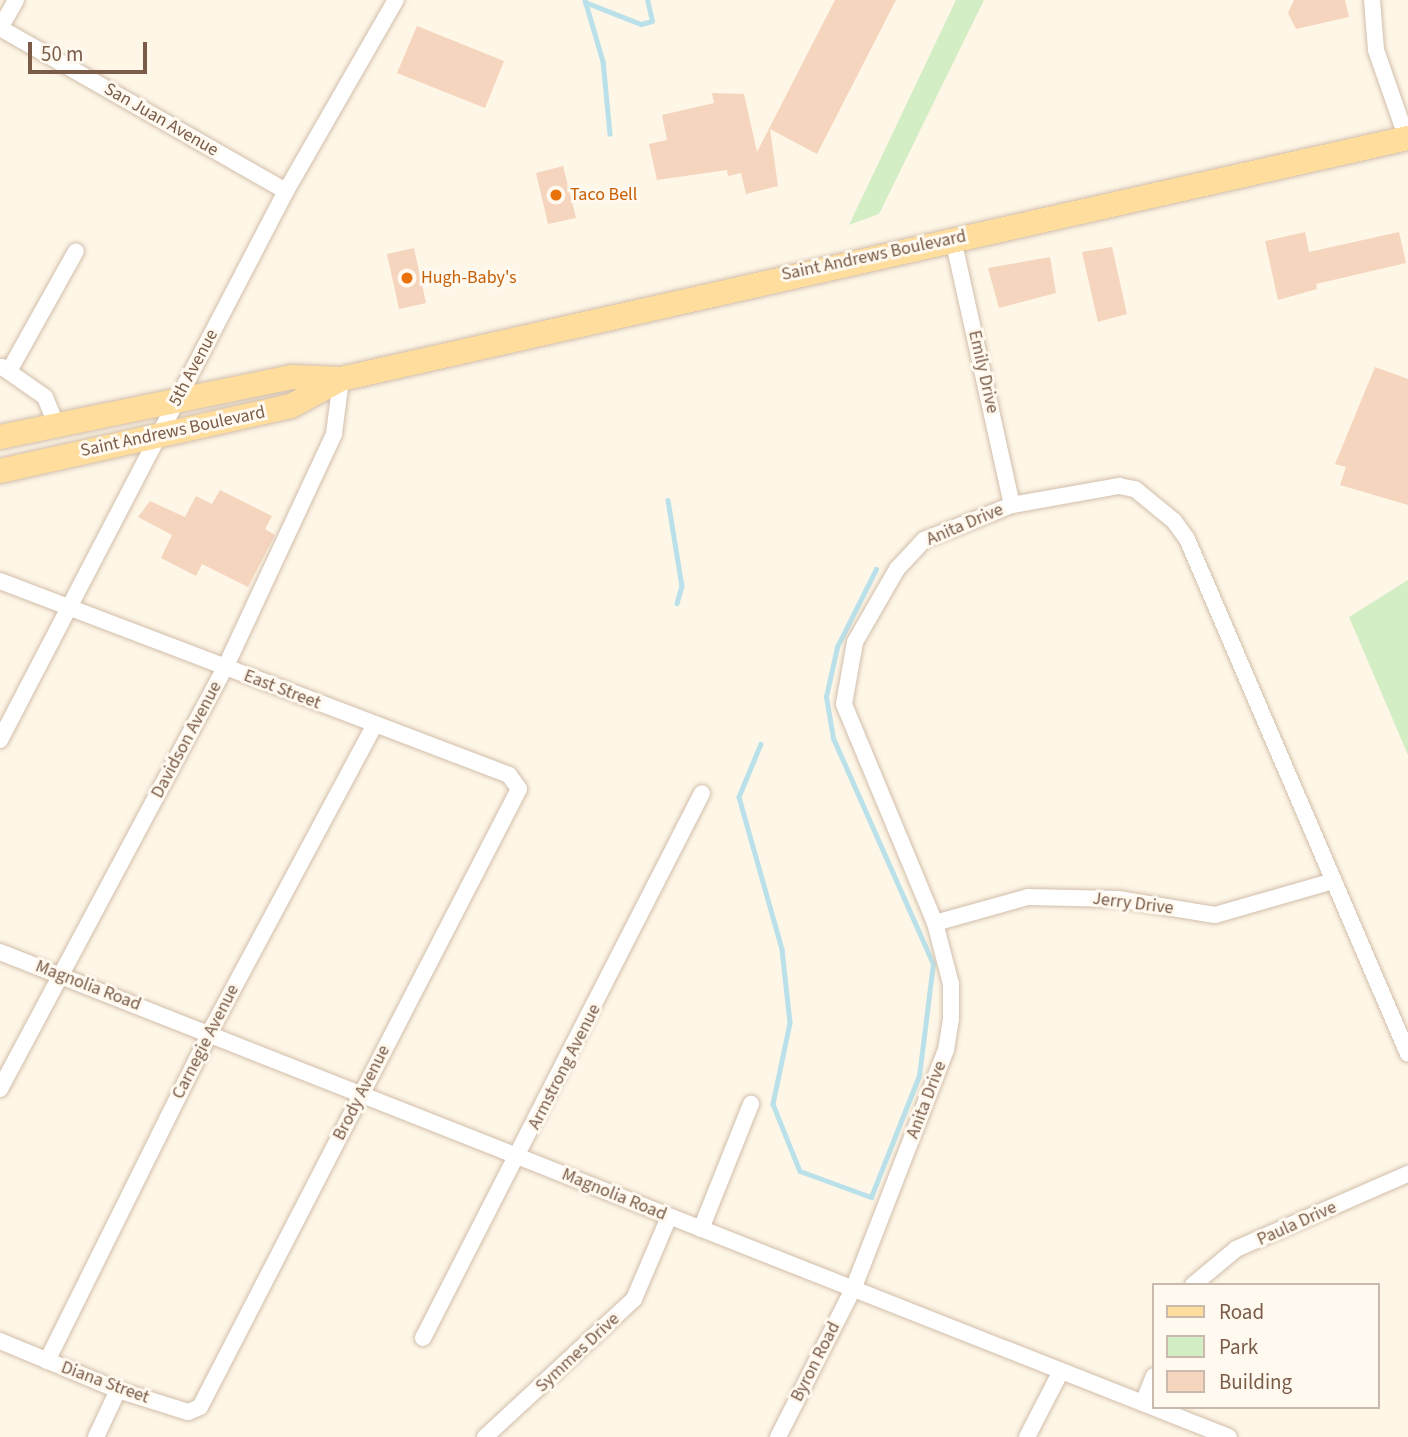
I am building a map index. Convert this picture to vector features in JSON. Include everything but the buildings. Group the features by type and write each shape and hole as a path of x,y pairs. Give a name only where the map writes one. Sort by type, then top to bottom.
{"main road":[{"name":"Saint Andrews Boulevard","path":"0,437 178,398 292,377 341,379 953,239 1408,140"},
{"name":"Saint Andrews Boulevard","path":"0,471 291,406 341,379"}],"street":[{"path":"0,28 16,0"},
{"name":"5th Avenue","path":"0,740 286,191 397,0"},
{"path":"1373,0 1376,50 1408,140"},
{"name":"San Juan Avenue","path":"0,28 286,191"},
{"name":"Emily Drive","path":"953,239 1013,505"},
{"path":"57,426 45,397 5,368 76,251"},
{"name":"Davidson Avenue","path":"0,1089 225,668 334,434 341,379"},
{"name":"Anita Drive","path":"854,1287 946,1050 951,984 934,923 849,729 844,680 855,642 897,569 924,540 1013,505 1119,486 1135,489 1174,521 1187,538 1330,882 1408,1054"},
{"name":"East Street","path":"0,581 374,726 509,775 519,789"},
{"name":"Carnegie Avenue","path":"47,1361 210,1032 374,726"},
{"name":"Brody Avenue","path":"207,1397 519,789"},
{"name":"Armstrong Avenue","path":"423,1338 519,1157 702,793"},
{"name":"Jerry Drive","path":"934,923 1028,897 1118,899 1215,915 1330,882"},
{"name":"Magnolia Road","path":"0,951 210,1032 360,1096 854,1287 1152,1407"},
{"path":"701,1229 751,1104"},
{"name":"Paula Drive","path":"1195,1283 1236,1250 1408,1174"},
{"name":"Symmes Drive","path":"485,1437 634,1299 669,1217"},
{"name":"Byron Road","path":"778,1437 854,1287"},
{"name":"Diana Street","path":"0,1342 118,1390 188,1412 207,1397"},
{"path":"1027,1437 1061,1371"},
{"path":"1143,1403 1152,1381"},
{"path":"96,1437 118,1390"},
{"name":"Magnolia Road","path":"1158,1409 1229,1437"}],"green space":[{"path":"956,0 984,0 879,214 849,225"},
{"path":"1408,580 1408,755 1349,617"}],"waterway":[{"path":"585,0 603,61 610,134"},
{"path":"585,2 641,24 652,21 647,0"},
{"path":"668,500 682,586 677,603"},
{"path":"761,744 739,797 782,949 790,1023 773,1104 800,1171 871,1197 919,1076 933,964 833,738 826,697 837,647 876,569"}],"place":[{"name":"Taco Bell","path":"556,195"},
{"name":"Hugh-Baby's","path":"407,278"}]}
